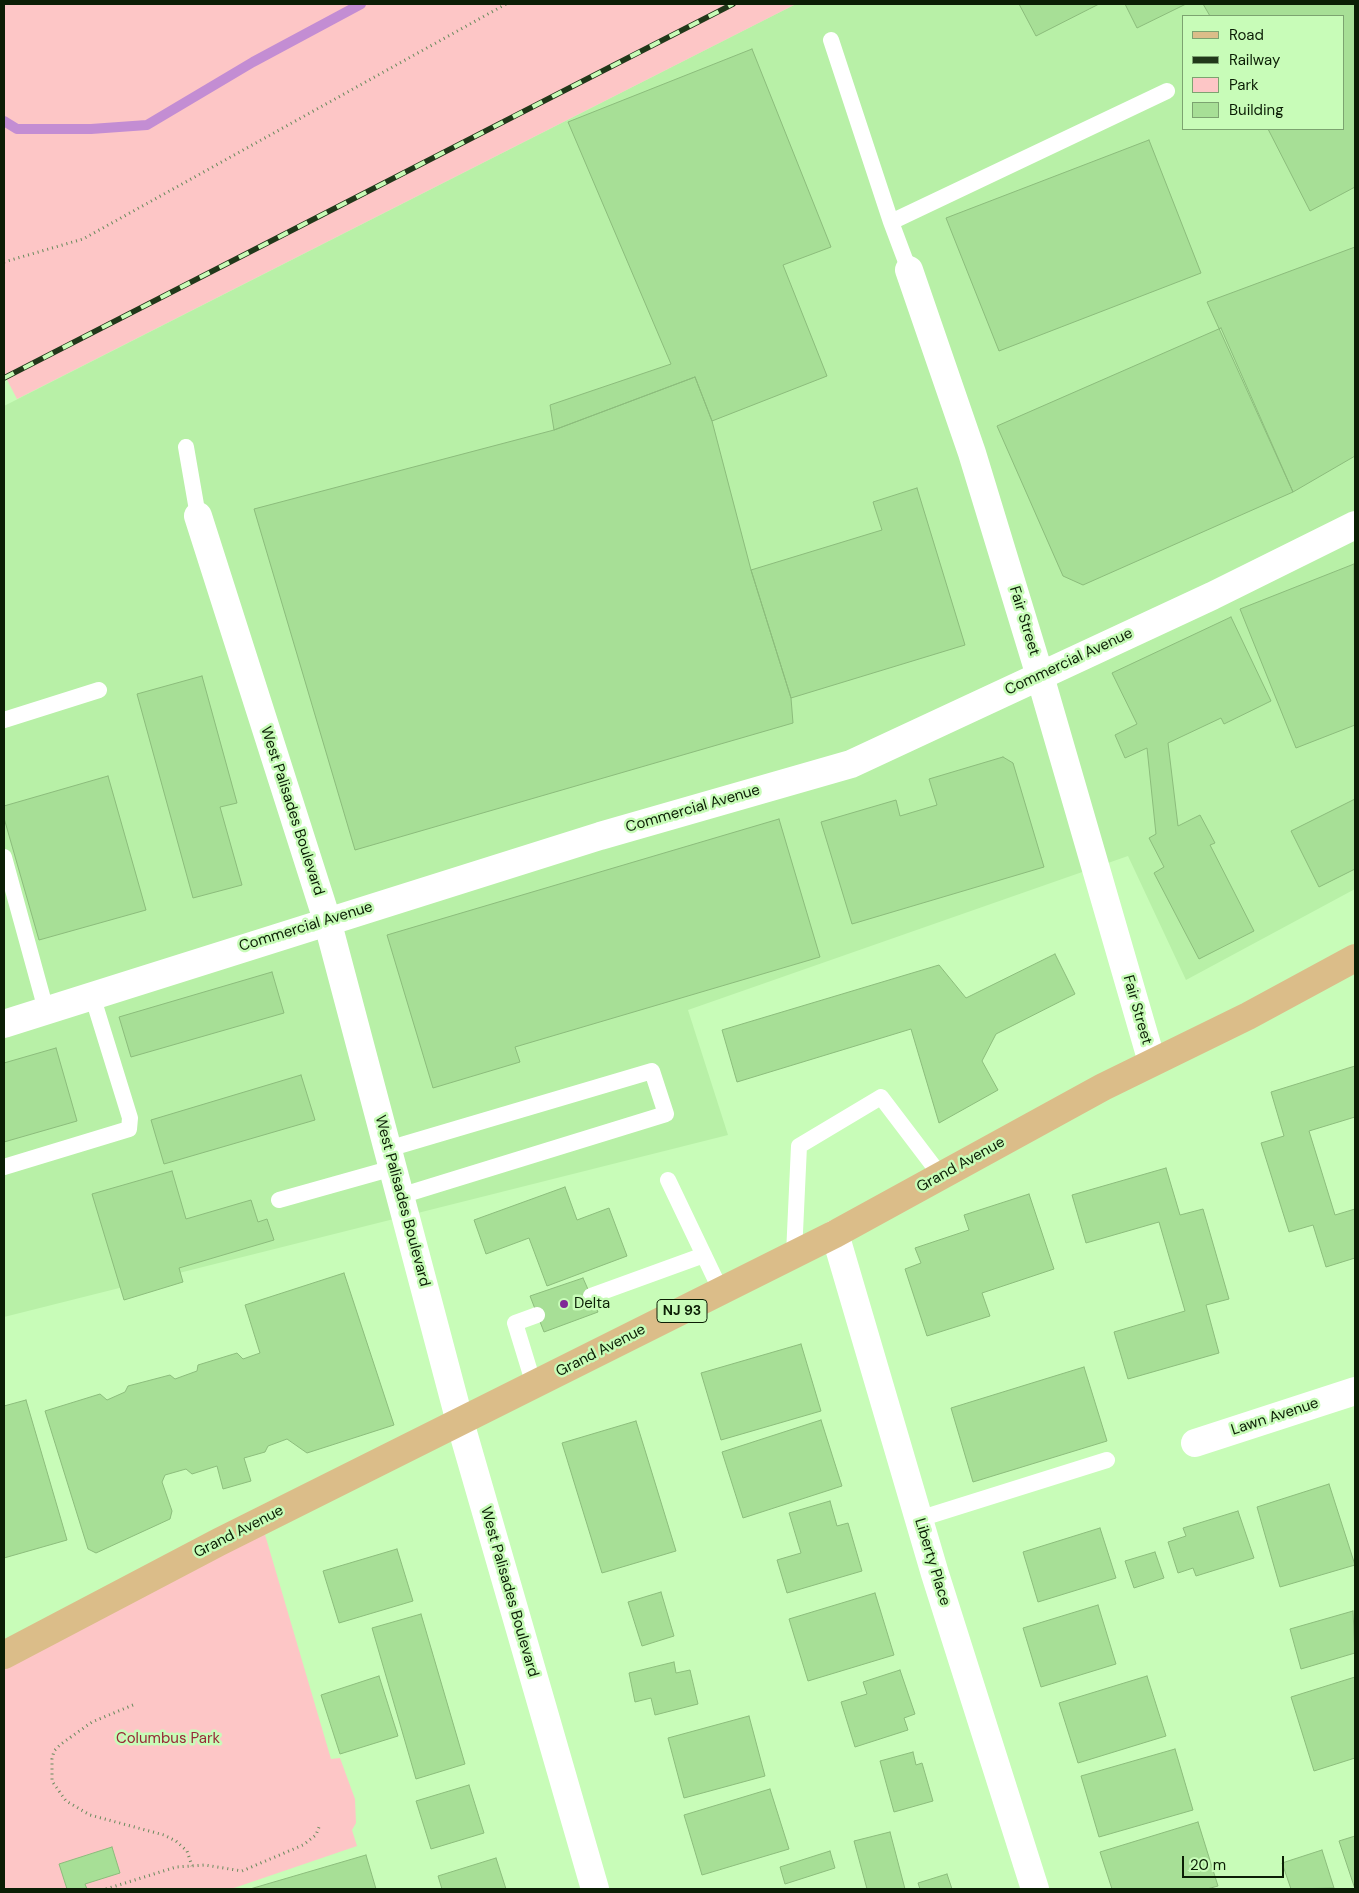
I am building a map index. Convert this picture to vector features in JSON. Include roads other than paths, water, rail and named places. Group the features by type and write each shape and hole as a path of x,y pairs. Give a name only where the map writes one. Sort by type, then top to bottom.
{"main road":[{"name":"Grand Avenue","path":"4,1655 219,1542 834,1234 1103,1087 1248,1016 1355,958"}],"street":[{"name":"Fair Street","path":"909,270 972,454 1040,676 1152,1062"},
{"name":"West Palisades Boulevard","path":"198,516 327,920 460,1422 595,1889"},
{"name":"Commercial Avenue","path":"4,1024 327,920 600,836 850,764 1212,596 1355,525"},
{"name":"Liberty Place","path":"834,1234 919,1519 1035,1889"},
{"name":"Lawn Avenue","path":"1195,1443 1355,1391"}],"lane":[{"path":"832,40 891,222 909,270"},
{"path":"891,222 1168,91"},
{"path":"186,447 198,516"},
{"path":"4,720 98,690"},
{"path":"4,857 46,1010"},
{"path":"4,1167 129,1129 130,1118 92,995"},
{"path":"278,1200 390,1159 652,1071 666,1114 400,1196"},
{"path":"794,1254 800,1146 881,1097 940,1176"},
{"path":"668,1180 721,1291"},
{"path":"591,1296 704,1255"},
{"path":"534,1385 515,1323 537,1315"},
{"path":"919,1519 1108,1460"}],"waterway":[{"path":"4,121 17,129 91,129 147,125 253,62 361,4"}],"railway":[{"path":"4,378 733,4"}],"place":[{"name":"Delta","path":"564,1304"}],"park label":[{"name":"Columbus Park","path":"168,1739"}]}
